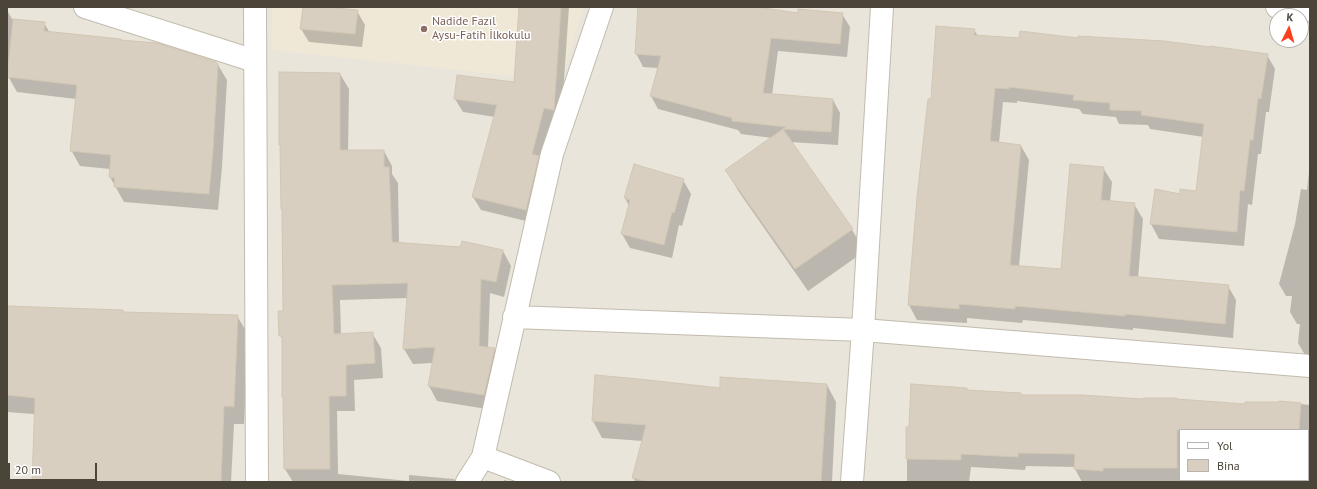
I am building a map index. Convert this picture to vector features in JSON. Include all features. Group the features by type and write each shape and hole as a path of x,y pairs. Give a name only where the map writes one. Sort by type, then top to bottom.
{"street":[{"path":"85,7 255,61"},
{"path":"255,7 257,482"},
{"path":"467,482 483,457 552,154 602,7"},
{"path":"852,482 863,330 882,7"},
{"path":"1277,7 1310,10"},
{"path":"514,317 863,330 1310,366"},
{"path":"483,457 550,482"}],"shaded area":[{"path":"7,7 1310,7 1310,482 7,482"},
{"name":"Nadide Fazıl Aysu-Fatih İlkokulu","path":"272,7 583,7 561,81 272,50"}],"building":[{"path":"303,7 358,10 355,34 300,29"},
{"path":"519,7 561,7 554,110 544,108 532,154 539,156 526,210 472,197 497,105 454,99 457,75 514,82"},
{"path":"638,7 757,7 798,13 798,9 843,13 840,44 771,38 763,93 833,99 831,132 783,129 786,127 732,121 732,118 650,96 661,56 635,54"},
{"path":"13,19 45,22 44,31 157,43 216,62 218,64 209,194 114,187 115,178 109,177 111,155 70,151 77,85 7,77"},
{"path":"936,26 975,29 974,35 1019,38 1020,31 1078,38 1078,36 1164,41 1268,54 1261,99 1258,98 1253,140 1250,140 1244,191 1240,190 1237,232 1150,224 1155,189 1180,194 1180,189 1196,191 1204,124 1141,115 1142,111 1110,110 1110,103 1073,100 1074,95 1009,87 1009,89 995,88 990,141 1021,145 1010,265 1061,269 1070,164 1104,167 1101,200 1135,203 1129,276 1229,285 1225,324 1125,314 1125,316 1015,306 1015,309 959,304 959,309 908,305 917,197 928,99 931,99"},
{"path":"279,72 340,73 340,150 384,150 384,167 389,167 392,242 460,247 462,241 503,250 496,282 481,279 479,346 495,348 484,395 428,386 435,347 403,349 408,283 332,285 334,334 373,332 375,363 346,365 346,396 329,396 330,469 284,469 282,336 279,336 278,311 283,311 282,209 279,145"},
{"path":"783,129 853,229 795,269 725,170"},
{"path":"634,164 684,179 674,213 672,212 664,245 621,234 630,200 624,198"},
{"path":"7,306 123,310 123,312 238,315 234,407 224,406 221,482 32,482 35,398 7,395"},
{"path":"595,375 720,388 720,377 827,384 821,482 650,482 632,478 646,425 592,421"},
{"path":"911,384 967,388 967,390 1021,393 1021,395 1081,395 1143,399 1177,398 1245,404 1245,402 1279,401 1301,403 1299,429 1177,430 1177,468 1103,468 1103,471 1074,469 1075,454 1018,453 1018,457 961,454 961,460 906,459 906,427 909,427"}],"place":[{"name":"Nadide Fazıl Aysu-Fatih İlkokulu","path":"424,29"}]}
